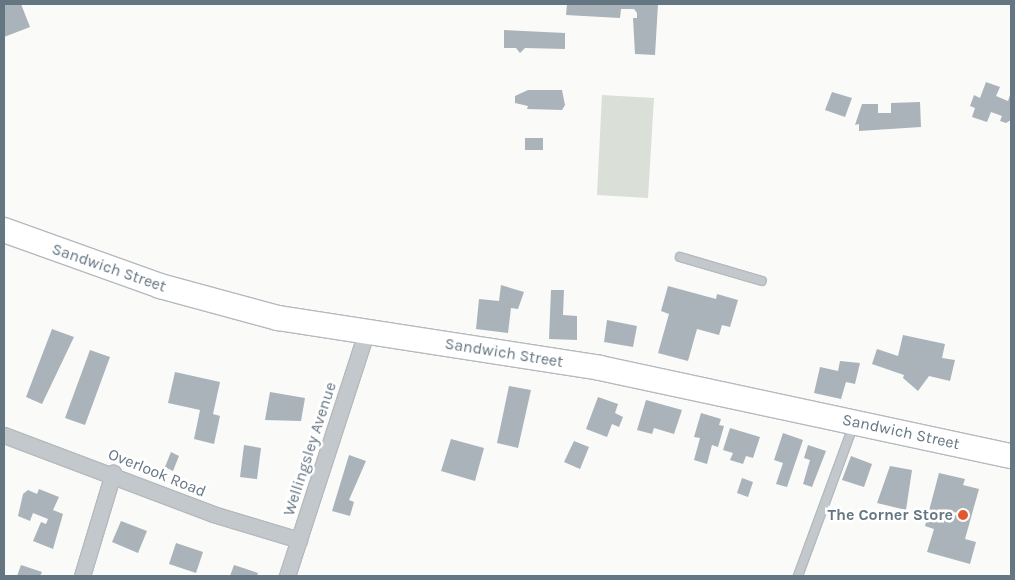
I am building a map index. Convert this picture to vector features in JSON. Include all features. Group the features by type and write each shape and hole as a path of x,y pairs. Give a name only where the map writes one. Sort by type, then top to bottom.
{"main road":[{"name":"Sandwich Street","path":"4,230 91,264 228,306 366,333 600,368 1011,456"}],"street":[{"name":"Wellingsley Avenue","path":"287,576 366,333"},
{"name":"Overlook Road","path":"4,435 113,474 213,514 299,540"},
{"path":"82,576 113,474"}],"lane":[{"path":"680,257 762,281"},
{"path":"798,576 854,422"}],"shaded area":[{"path":"602,95 654,98 648,198 597,195"}],"building":[{"path":"4,4 21,4 30,27 4,37"},
{"path":"567,4 658,4 655,55 635,54 633,18 637,18 637,13 634,9 621,9 620,18 566,15"},
{"path":"504,30 565,33 565,49 525,48 520,53 516,48 504,48"},
{"path":"986,82 1000,87 996,96 1008,101 1011,92 1011,120 1006,123 1000,121 1002,116 991,112 987,122 972,117 975,108 970,106 974,95 980,98"},
{"path":"528,90 562,90 565,105 562,110 527,109 528,106 515,103 515,96"},
{"path":"832,92 852,98 845,117 825,110"},
{"path":"920,102 921,127 859,131 859,124 855,125 862,104 878,104 878,113 891,113 891,103"},
{"path":"525,138 543,138 543,150 525,150"},
{"path":"501,285 524,292 518,309 511,308 508,333 476,329 479,299 499,301"},
{"path":"668,286 716,299 717,294 738,300 730,327 722,325 719,335 697,329 688,361 658,353 669,314 661,311"},
{"path":"551,290 564,290 563,315 577,316 577,340 549,339"},
{"path":"607,320 637,326 633,347 604,342"},
{"path":"52,329 74,337 42,404 26,397"},
{"path":"903,335 945,344 942,358 955,360 950,381 929,376 918,391 903,378 904,375 872,364 877,349 898,356"},
{"path":"90,350 110,357 85,425 65,418"},
{"path":"840,361 860,363 855,384 846,382 841,399 814,393 820,367 838,371"},
{"path":"175,372 220,382 213,414 220,416 214,444 194,439 200,410 168,403"},
{"path":"509,386 531,390 518,448 497,443"},
{"path":"270,392 305,398 301,421 265,420"},
{"path":"598,397 618,404 615,413 623,417 619,427 612,424 607,437 586,429"},
{"path":"646,400 682,410 674,434 654,428 652,434 637,430"},
{"path":"701,413 721,419 719,425 724,426 718,447 712,445 707,464 694,460 700,438 694,437"},
{"path":"730,428 760,437 753,458 746,456 743,464 730,460 733,453 723,450"},
{"path":"783,433 803,440 787,487 776,484 783,463 774,460"},
{"path":"451,439 484,448 475,481 441,471"},
{"path":"574,441 589,447 580,469 564,462"},
{"path":"244,445 261,448 257,479 240,477"},
{"path":"808,445 826,451 812,487 803,484 810,460 804,458"},
{"path":"171,452 179,456 173,471 165,467"},
{"path":"349,455 366,461 349,500 354,502 350,516 332,511"},
{"path":"851,456 872,464 864,487 842,480"},
{"path":"890,466 912,470 906,510 877,503"},
{"path":"939,473 965,479 963,485 979,489 965,539 976,542 970,564 927,552 934,529 925,526"},
{"path":"742,478 753,482 748,497 737,493"},
{"path":"39,489 59,497 53,510 63,514 53,549 33,541 41,522 46,524 48,519 33,513 30,521 18,516 23,494 28,490 37,494"},
{"path":"121,521 147,531 138,553 112,542"},
{"path":"176,543 203,552 196,573 169,564"},
{"path":"21,565 42,572 40,576 17,576"},
{"path":"234,565 258,573 257,576 230,576"}],"place":[{"name":"The Corner Store","path":"963,515"}]}
